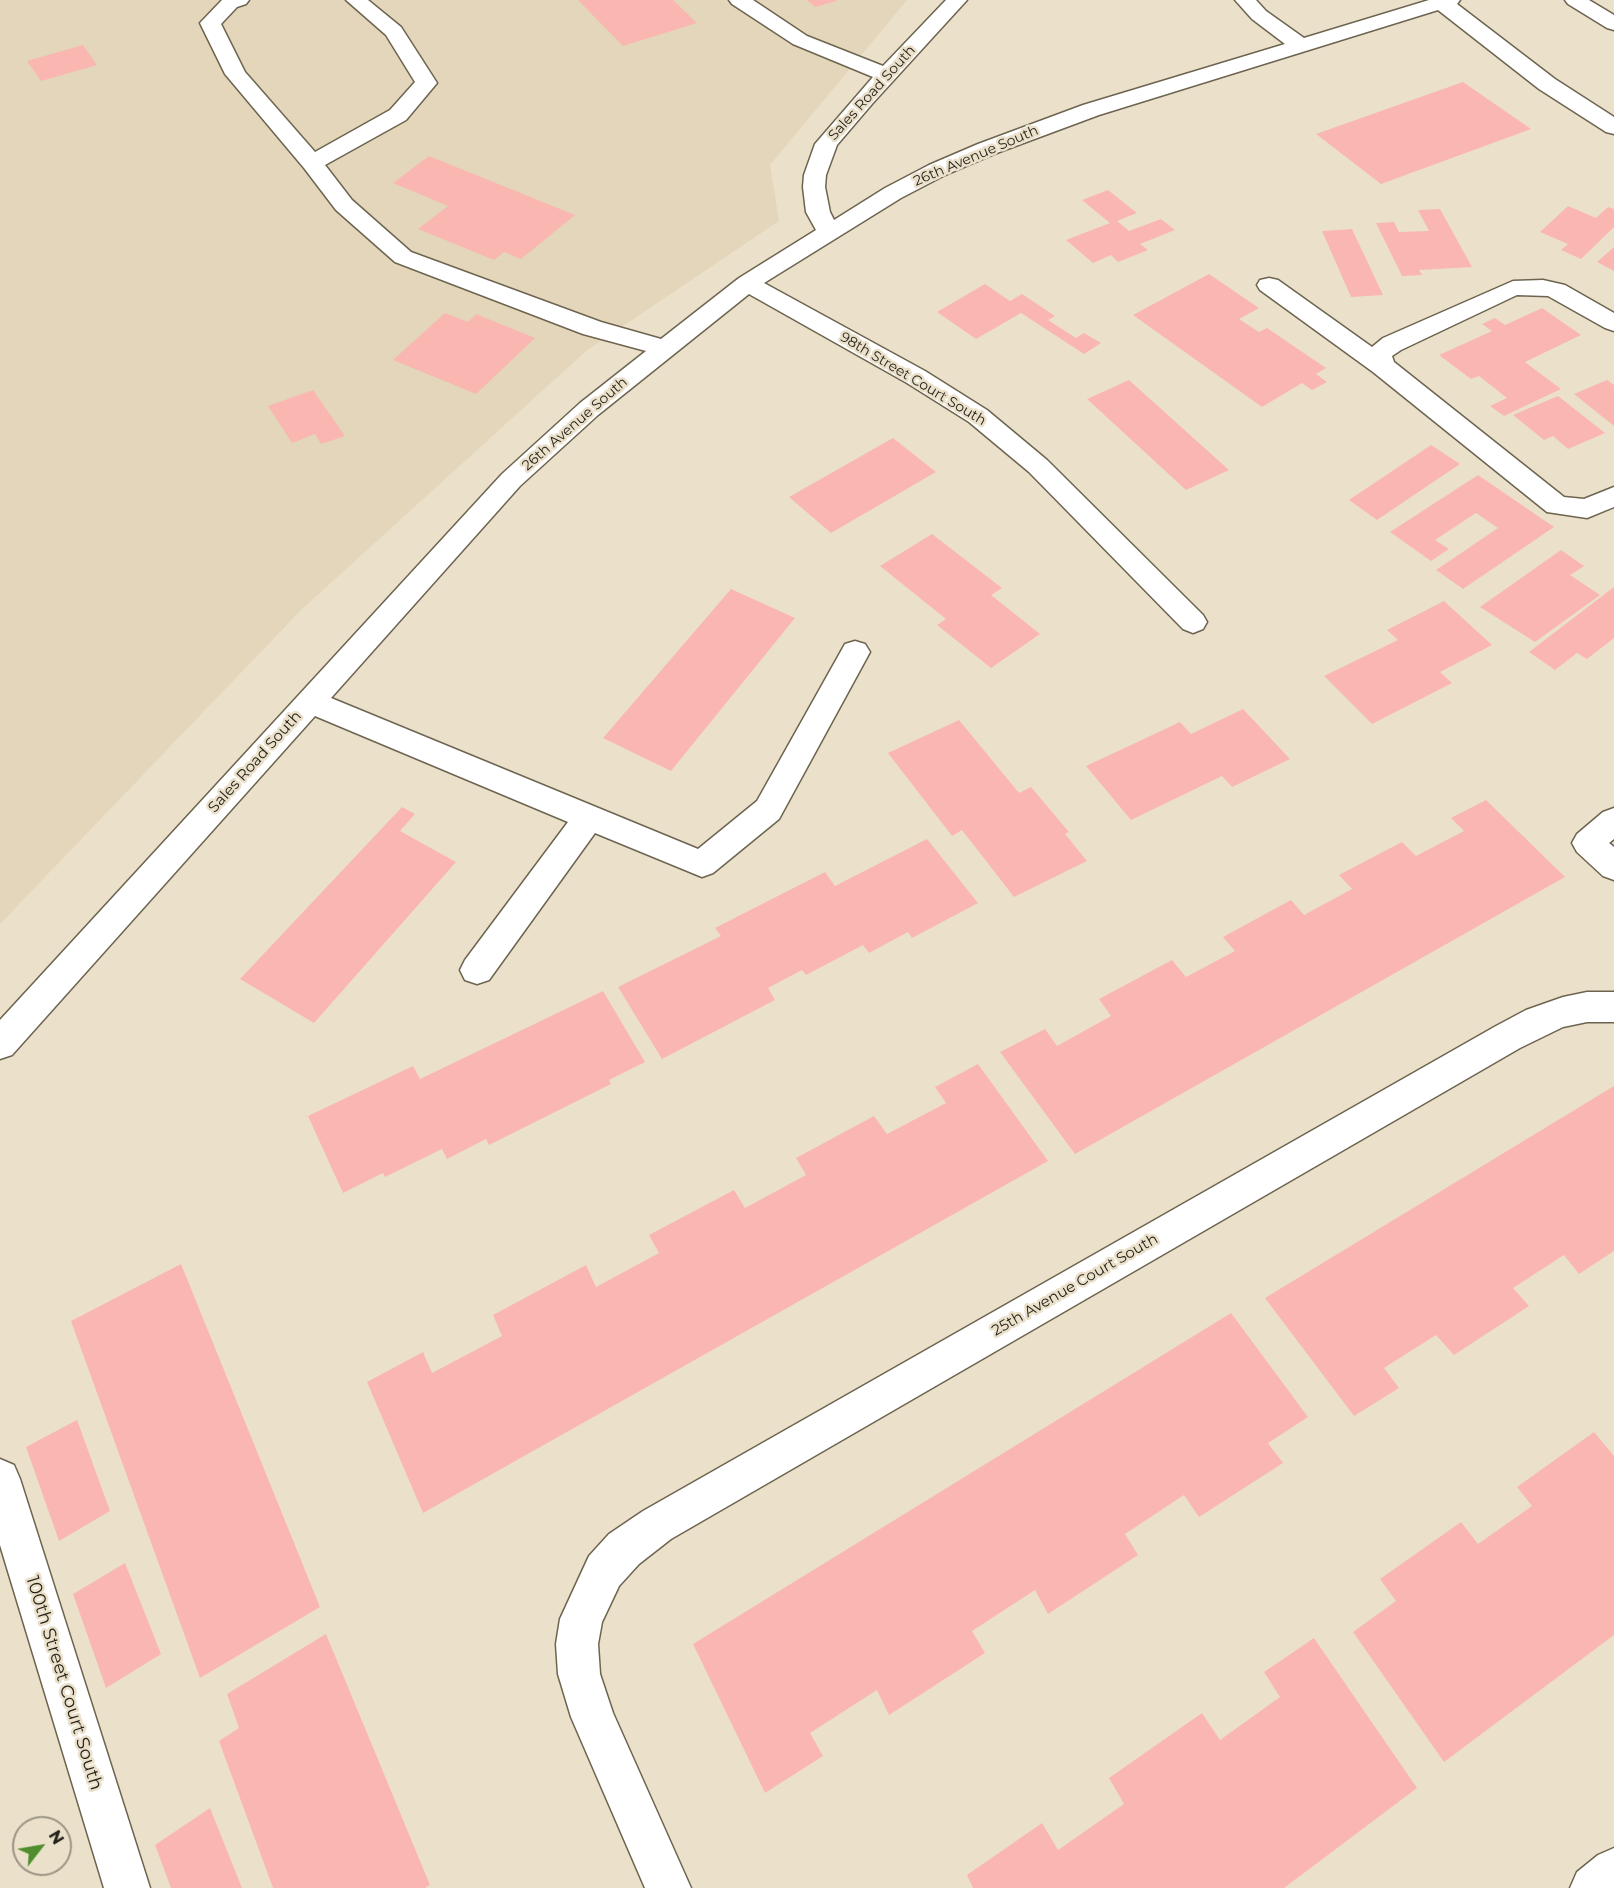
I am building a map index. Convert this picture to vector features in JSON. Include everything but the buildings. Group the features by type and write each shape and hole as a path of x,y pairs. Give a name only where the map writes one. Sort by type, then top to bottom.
{"street":[{"path":"238,0 230,3 210,23 236,74 312,163 344,205 403,257 592,328 665,348"},
{"path":"312,163 398,115 426,83 394,31 356,0"},
{"path":"739,0 800,40 887,75"},
{"name":"Sales Road South","path":"829,232 818,212 814,175 826,144 957,0"},
{"path":"1245,0 1258,15 1301,46"},
{"path":"1575,0 1614,24"},
{"path":"1446,1 1547,84 1614,127"},
{"name":"26th Avenue South","path":"511,480 589,409 747,283 829,232 937,170 1091,110 1446,1"},
{"name":"98th Street Court South","path":"747,283 916,377 978,416 1038,466 1193,622"},
{"path":"1269,285 1382,366 1557,505 1587,508 1614,495"},
{"path":"1382,366 1379,354 1392,344 1513,288 1543,287 1556,290 1614,324"},
{"name":"Sales Road South","path":"0,1044 511,480"},
{"path":"309,701 702,864 768,810 855,652"},
{"path":"477,970 589,817"},
{"path":"1614,821 1588,843 1614,867"},
{"name":"25th Avenue Court South","path":"668,1888 593,1717 579,1674 577,1644 581,1619 604,1570 624,1549 657,1526 1508,1037 1563,1012 1587,1007 1611,1006"},
{"name":"100th Street Court South","path":"0,1479 127,1888"},
{"path":"1593,1888 1614,1871"}],"shaded area":[{"path":"0,0 907,0 770,165 779,221 586,351 301,610 0,924"}]}
